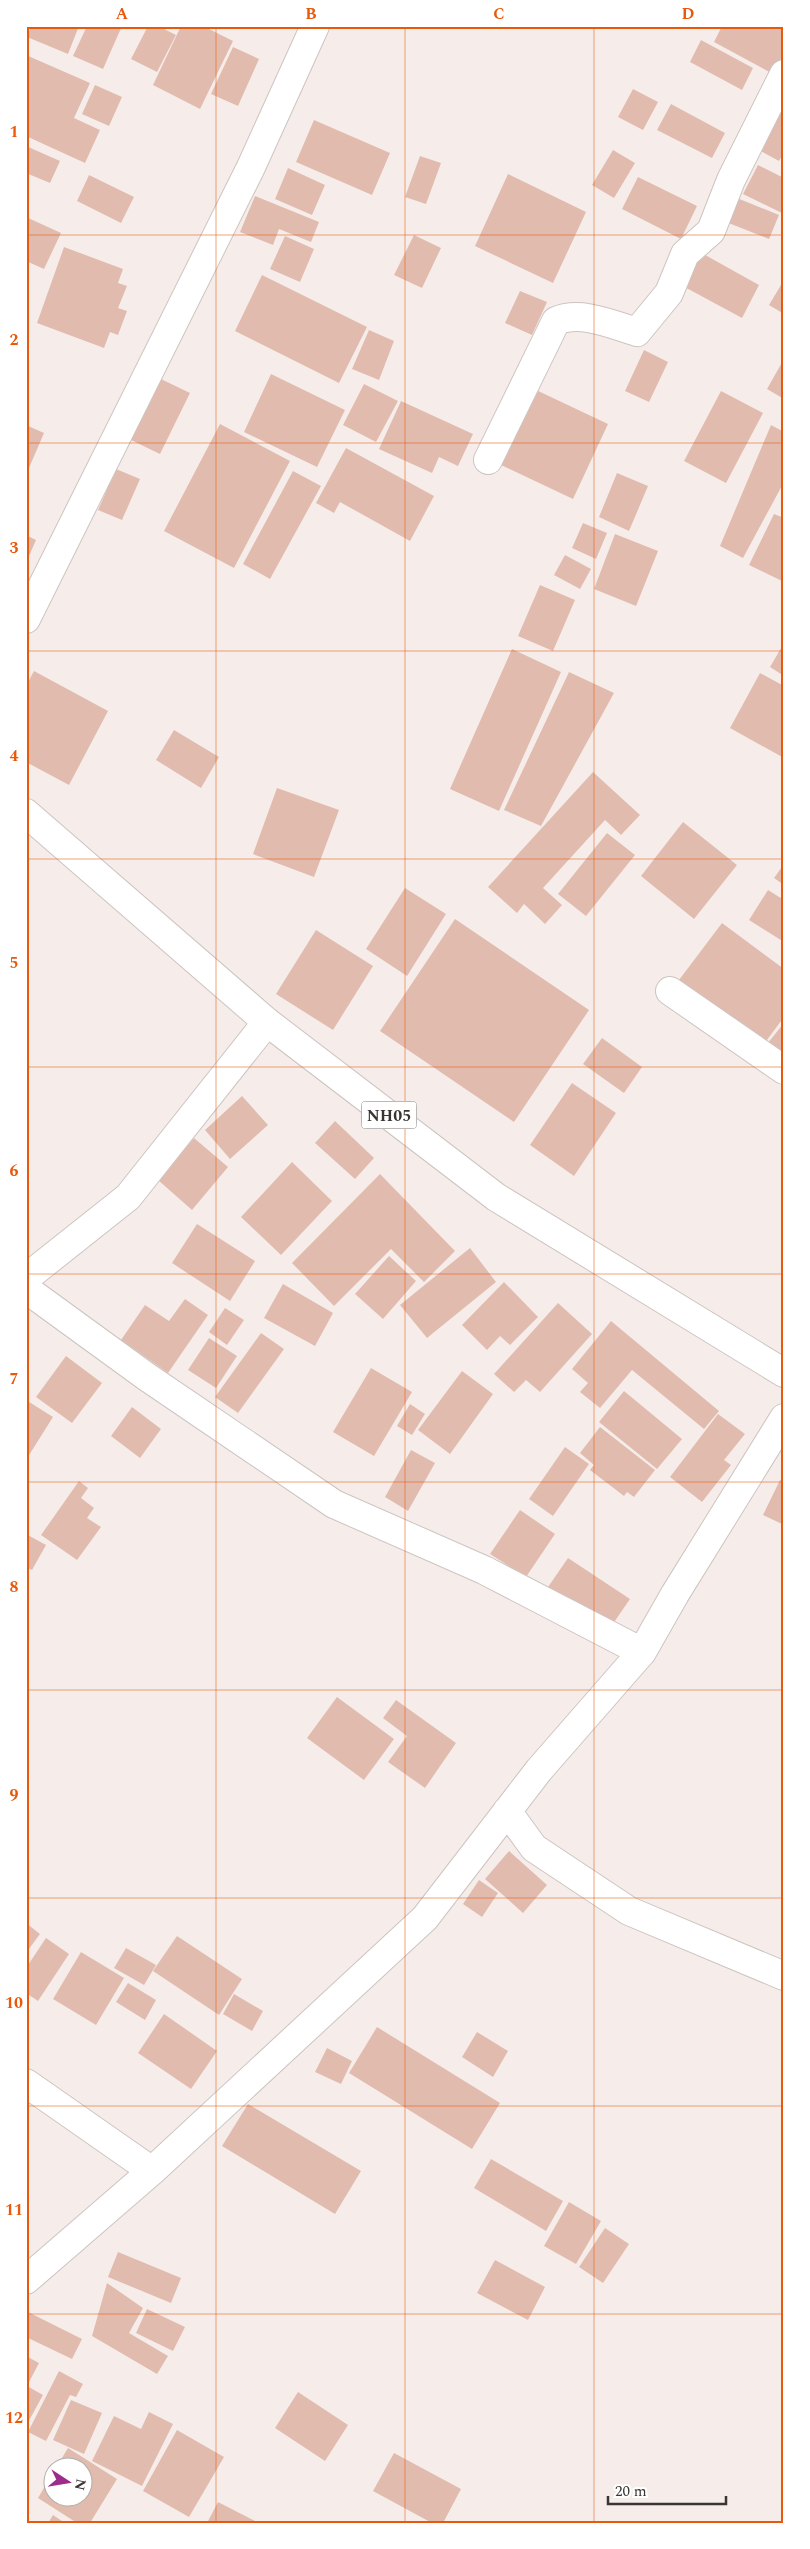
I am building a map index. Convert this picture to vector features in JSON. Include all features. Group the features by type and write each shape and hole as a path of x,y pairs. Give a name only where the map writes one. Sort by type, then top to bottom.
{"street":[{"path":"26,619 251,167 315,26"},
{"path":"488,460 556,321 569,316 604,322 638,332 668,293 685,254 711,231 731,180 784,74"},
{"name":"NH05","path":"26,813 267,1022 496,1197 784,1373"},
{"path":"670,991 784,1070"},
{"path":"26,1278 128,1197 267,1022"},
{"path":"26,1290 147,1377 334,1504 484,1570 642,1652"},
{"path":"26,2280 152,2171 425,1918 539,1770 642,1652 675,1594 784,1418"},
{"path":"507,1812 534,1848 629,1911 784,1976"},
{"path":"26,2083 152,2171"}],"building":[{"path":"31,26 79,26 68,54 27,37"},
{"path":"87,26 122,26 103,69 73,56"},
{"path":"148,26 158,26 176,35 157,72 131,59"},
{"path":"181,26 203,26 233,41 200,109 153,85"},
{"path":"722,26 784,26 784,57 775,75 714,42"},
{"path":"701,40 753,68 742,90 690,62"},
{"path":"233,47 259,59 238,106 211,94"},
{"path":"26,55 90,83 74,118 100,130 85,163 26,136"},
{"path":"95,85 122,97 109,126 82,114"},
{"path":"633,89 658,102 643,130 618,117"},
{"path":"784,103 784,152 779,161 759,150"},
{"path":"671,104 725,133 712,158 657,130"},
{"path":"314,120 390,153 372,195 296,162"},
{"path":"26,146 60,161 50,183 26,173"},
{"path":"613,150 635,163 614,198 592,185"},
{"path":"420,156 441,163 426,204 405,197"},
{"path":"758,165 784,178 784,214 743,194"},
{"path":"288,168 325,185 312,215 275,199"},
{"path":"508,174 586,212 553,283 475,246"},
{"path":"89,175 134,197 121,223 77,201"},
{"path":"638,177 697,206 681,239 622,209"},
{"path":"255,196 319,222 311,242 279,229 273,245 240,232"},
{"path":"737,198 779,215 769,239 726,222"},
{"path":"26,217 61,233 44,269 26,261"},
{"path":"414,235 441,248 422,288 394,275"},
{"path":"285,236 314,249 300,282 270,269"},
{"path":"64,247 123,269 118,283 127,286 118,308 127,311 118,335 110,332 104,348 37,323"},
{"path":"698,251 759,285 742,318 679,284"},
{"path":"262,275 367,327 339,383 235,331"},
{"path":"784,280 784,314 769,305"},
{"path":"520,291 547,302 532,335 505,323"},
{"path":"369,330 394,341 379,380 352,369"},
{"path":"644,350 668,362 649,402 625,391"},
{"path":"784,359 784,399 767,389"},
{"path":"271,374 345,410 317,467 244,432"},
{"path":"161,379 190,393 160,454 131,440"},
{"path":"364,384 398,401 376,442 343,425"},
{"path":"534,389 608,424 573,499 499,464"},
{"path":"721,391 763,413 726,483 684,461"},
{"path":"401,401 473,434 458,466 439,457 432,473 379,449"},
{"path":"220,424 290,461 234,568 164,531"},
{"path":"26,425 44,433 26,475"},
{"path":"771,425 784,432 784,482 743,558 720,546"},
{"path":"346,448 434,496 410,541 340,502 334,513 316,503"},
{"path":"116,469 140,479 122,520 98,510"},
{"path":"293,471 321,486 270,579 243,564"},
{"path":"617,473 648,486 629,531 599,517"},
{"path":"774,514 784,518 784,582 749,565"},
{"path":"583,523 607,533 596,559 572,548"},
{"path":"615,534 658,551 636,606 594,589"},
{"path":"26,535 36,540 26,563"},
{"path":"565,555 591,569 580,589 554,575"},
{"path":"540,585 575,600 553,651 518,636"},
{"path":"784,643 784,676 770,667"},
{"path":"512,649 561,672 499,811 450,789"},
{"path":"34,671 108,711 69,785 26,762 26,686"},
{"path":"569,672 614,693 541,826 504,810"},
{"path":"760,673 784,686 784,758 730,728"},
{"path":"174,730 219,757 201,788 156,760"},
{"path":"593,772 640,815 621,835 605,820 543,888 562,905 545,924 524,904 517,913 488,887"},
{"path":"277,788 339,810 314,877 253,854"},
{"path":"683,822 737,865 694,919 641,876"},
{"path":"607,833 635,855 586,916 558,894"},
{"path":"784,864 784,885 774,878"},
{"path":"405,888 446,914 407,976 366,949"},
{"path":"768,890 784,900 784,942 749,920"},
{"path":"455,919 589,1010 514,1122 380,1031"},
{"path":"722,923 784,969 784,1017 761,1048 676,984"},
{"path":"316,930 373,966 333,1030 276,994"},
{"path":"784,1023 784,1058 767,1044"},
{"path":"602,1038 642,1067 624,1093 583,1064"},
{"path":"572,1083 616,1113 574,1176 530,1145"},
{"path":"242,1096 268,1125 230,1159 205,1130"},
{"path":"335,1121 374,1158 355,1179 315,1143"},
{"path":"194,1138 228,1167 192,1210 158,1180"},
{"path":"292,1162 332,1201 281,1255 241,1217"},
{"path":"380,1174 455,1251 424,1282 391,1249 334,1306 292,1263"},
{"path":"197,1224 255,1261 230,1301 172,1263"},
{"path":"470,1248 496,1282 427,1338 400,1305"},
{"path":"389,1256 416,1281 383,1319 355,1294"},
{"path":"504,1282 538,1317 510,1345 500,1336 487,1350 462,1325"},
{"path":"283,1284 333,1313 315,1346 264,1318"},
{"path":"185,1299 208,1315 168,1373 121,1340 145,1305 169,1321"},
{"path":"558,1303 592,1334 540,1392 526,1380 514,1392 494,1374"},
{"path":"225,1308 244,1320 227,1345 209,1332"},
{"path":"611,1321 719,1411 704,1429 632,1370 600,1408 580,1392 588,1383 572,1369"},
{"path":"261,1333 284,1349 238,1413 215,1397"},
{"path":"209,1338 237,1356 216,1388 188,1370"},
{"path":"66,1356 102,1383 72,1423 36,1397"},
{"path":"371,1368 412,1392 374,1456 333,1432"},
{"path":"462,1371 493,1394 450,1454 418,1430"},
{"path":"624,1391 682,1439 657,1469 599,1422"},
{"path":"26,1400 53,1417 26,1460"},
{"path":"410,1404 425,1414 412,1435 397,1426"},
{"path":"132,1407 161,1429 140,1458 111,1436"},
{"path":"718,1414 745,1434 724,1460 731,1465 702,1502 670,1477"},
{"path":"600,1427 655,1470 634,1497 627,1492 624,1496 590,1470 594,1465 580,1453"},
{"path":"565,1447 589,1464 553,1516 529,1499"},
{"path":"411,1450 435,1463 408,1511 385,1497"},
{"path":"780,1480 784,1482 784,1525 763,1515"},
{"path":"79,1481 88,1488 81,1498 94,1508 87,1518 101,1527 77,1560 41,1535"},
{"path":"520,1510 555,1534 526,1577 490,1554"},
{"path":"26,1534 46,1545 32,1570 26,1567"},
{"path":"568,1558 630,1599 608,1631 546,1590"},
{"path":"337,1697 394,1739 364,1780 307,1738"},
{"path":"396,1700 456,1743 425,1788 388,1762 407,1736 383,1718"},
{"path":"509,1851 547,1885 523,1913 485,1879"},
{"path":"479,1880 498,1893 482,1917 463,1904"},
{"path":"26,1923 40,1934 26,1953"},
{"path":"177,1936 242,1979 219,2015 153,1971"},
{"path":"46,1938 69,1954 38,2001 26,1993 26,1968"},
{"path":"126,1948 156,1965 144,1985 114,1968"},
{"path":"81,1952 124,1978 96,2025 53,1999"},
{"path":"128,1983 156,2000 145,2020 116,2002"},
{"path":"234,1994 263,2011 252,2031 223,2014"},
{"path":"164,2014 217,2051 191,2089 138,2053"},
{"path":"377,2027 500,2103 472,2149 349,2073"},
{"path":"477,2032 508,2051 493,2077 462,2057"},
{"path":"327,2048 352,2061 341,2084 315,2072"},
{"path":"248,2104 361,2171 335,2214 222,2146"},
{"path":"491,2159 563,2201 546,2231 474,2188"},
{"path":"569,2202 601,2221 576,2264 544,2246"},
{"path":"605,2228 629,2244 603,2283 579,2267"},
{"path":"118,2252 181,2278 171,2303 108,2277"},
{"path":"495,2260 545,2287 528,2320 477,2293"},
{"path":"107,2283 143,2308 129,2333 168,2356 157,2374 92,2336"},
{"path":"147,2309 185,2327 173,2351 136,2333"},
{"path":"26,2311 82,2339 72,2359 26,2337"},
{"path":"26,2356 39,2363 27,2386 43,2395 26,2426"},
{"path":"59,2371 83,2384 76,2397 70,2395 46,2441 28,2432"},
{"path":"298,2392 348,2425 325,2461 275,2428"},
{"path":"71,2400 102,2413 84,2454 53,2440"},
{"path":"149,2412 173,2424 142,2486 92,2461 114,2416 141,2429"},
{"path":"177,2430 224,2457 189,2517 143,2491"},
{"path":"68,2448 81,2456 63,2456"},
{"path":"394,2453 461,2489 443,2523 432,2523 373,2491"},
{"path":"92,2463 117,2479 90,2523 77,2523 50,2506 92,2506"},
{"path":"42,2491 42,2501 38,2498"},
{"path":"218,2502 259,2523 207,2523"},
{"path":"53,2515 65,2523 48,2523"}]}
